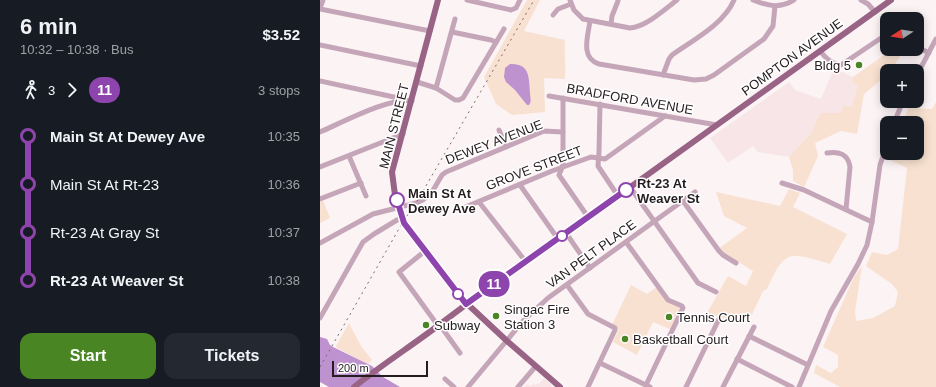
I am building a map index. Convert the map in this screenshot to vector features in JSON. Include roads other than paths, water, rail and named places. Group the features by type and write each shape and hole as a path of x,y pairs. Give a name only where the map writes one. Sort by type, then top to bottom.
{"main road":[{"name":"MAIN STREET","path":"438,0 417,82 409,100 403,134 392,172 393,185 402,217 404,223 466,304 560,387"},
{"name":"POMPTON AVENUE","path":"354,387 466,304 891,0"}],"street":[{"path":"323,0 320,8 430,31"},
{"path":"467,0 509,10 514,10 520,0"},
{"path":"553,15 558,8 571,2 578,16 583,19 630,28 637,27 644,23 677,0"},
{"path":"663,75 670,57 721,19 730,9 734,0"},
{"path":"753,0 767,6 783,5 794,0"},
{"path":"861,0 868,4 875,12"},
{"path":"611,24 612,16 618,1"},
{"path":"590,21 586,49 588,56 599,64 694,80 706,79 714,75 762,41 767,36 774,22 775,6"},
{"path":"436,88 455,19"},
{"path":"417,82 436,88 455,100 463,98 504,29"},
{"path":"452,32 496,42"},
{"path":"820,51 835,65 841,65 880,39"},
{"path":"923,64 936,39"},
{"path":"320,45 421,66"},
{"path":"924,50 929,53"},
{"path":"320,81 409,100"},
{"name":"BRADFORD AVENUE","path":"549,96 717,125"},
{"path":"563,98 562,168 559,175 588,217"},
{"path":"320,132 388,104 409,100"},
{"path":"600,104 598,169 618,196"},
{"name":"GROVE STREET","path":"463,208 591,157 602,159 608,157 665,116"},
{"path":"499,130 506,147"},
{"name":"DEWEY AVENUE","path":"320,243 374,214 423,200 432,192 442,175 446,172 544,131 563,132"},
{"path":"320,167 403,134"},
{"path":"828,153 841,153 849,162 850,166 846,210"},
{"path":"349,156 366,196"},
{"path":"799,387 831,311 861,258 869,239 882,160"},
{"path":"320,199 361,183"},
{"path":"782,183 804,190 872,222"},
{"path":"520,185 558,239"},
{"path":"630,187 698,283 716,292"},
{"name":"VAN PELT PLACE","path":"468,387 523,321 548,298 696,192"},
{"path":"683,201 719,251 736,263"},
{"path":"479,202 526,262"},
{"path":"320,318 363,242 402,217"},
{"path":"566,233 590,268"},
{"path":"600,363 648,386 683,309 683,307 668,300 626,242"},
{"path":"425,251 399,271 460,353"},
{"path":"567,285 588,314 615,328 588,387"},
{"path":"686,387 719,319"},
{"path":"724,387 754,327"},
{"path":"749,336 808,365"},
{"path":"737,359 792,387"},
{"path":"518,387 536,366"},
{"path":"445,379 454,387"}],"railway":[{"path":"320,367 404,220 416,203 534,0"}],"place":[{"name":"Bldg 5","path":"859,65"},
{"name":"Rt-23 At Weaver St","path":"626,190"},
{"name":"Main St At Dewey Ave","path":"397,200"},
{"name":"Singac Fire Station 3","path":"496,316"},
{"name":"Tennis Court","path":"669,317"},
{"name":"Subway","path":"426,325"},
{"name":"Basketball Court","path":"625,339"}]}
